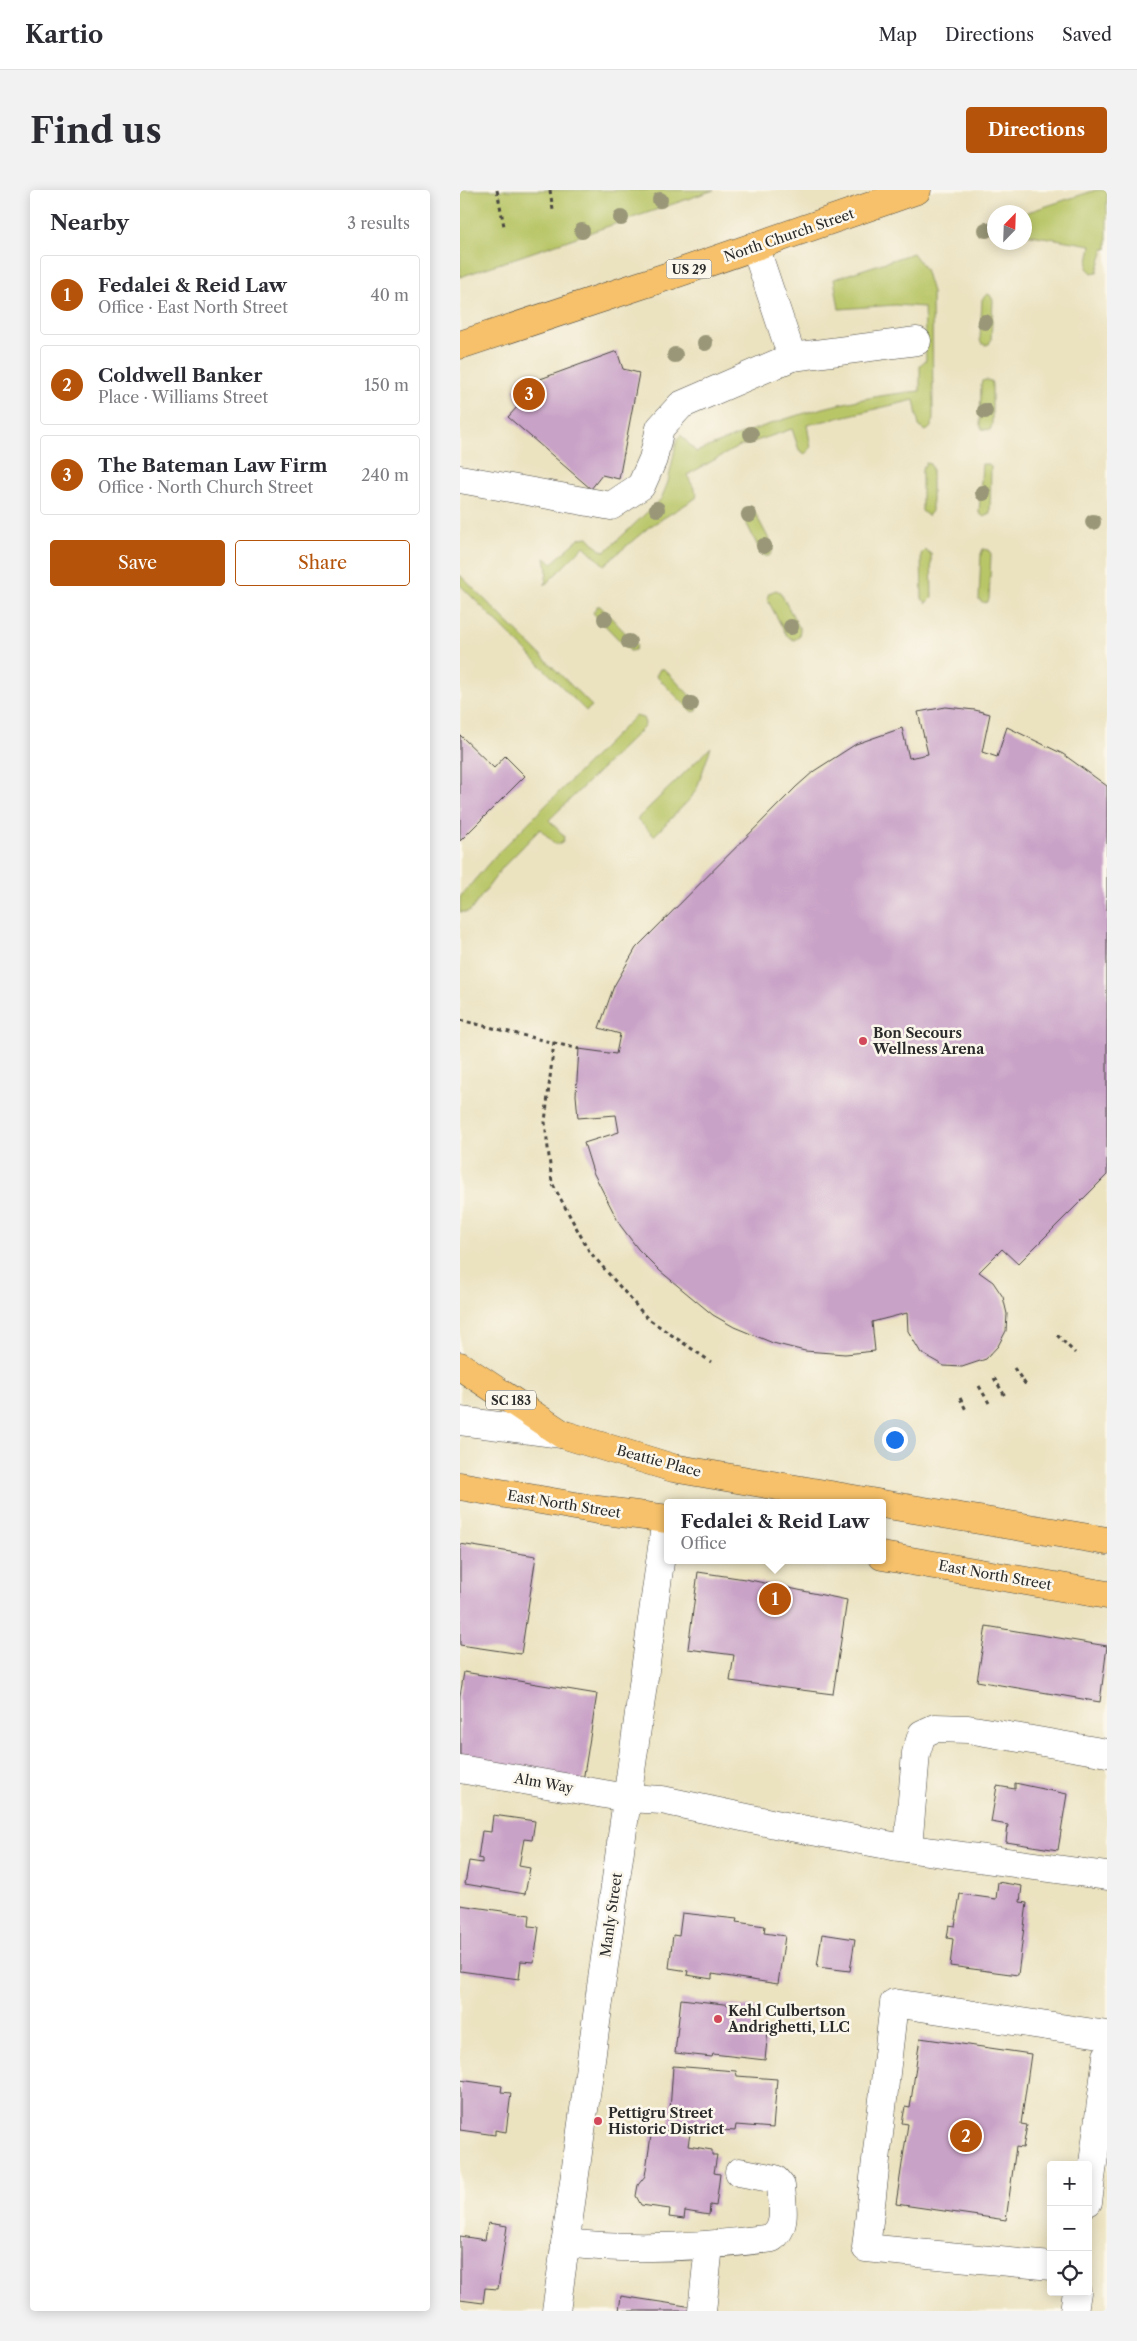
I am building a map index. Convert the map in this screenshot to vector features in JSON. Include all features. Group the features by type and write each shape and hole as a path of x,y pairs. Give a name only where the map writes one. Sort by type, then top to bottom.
{"main road":[{"name":"North Church Street","path":"460,345 918,190"},
{"name":"Beattie Place","path":"460,1366 562,1434 673,1468 854,1499"},
{"name":"East North Street","path":"460,1486 598,1510 664,1519"},
{"path":"886,1505 1107,1541"},
{"name":"East North Street","path":"886,1557 1107,1595"}],"street":[{"path":"755,246 792,358"},
{"path":"460,479 612,506 641,486 654,459 660,428 681,405 792,358 917,341"},
{"path":"460,1421 562,1434"},
{"name":"Manly Street","path":"556,2311 664,1540"},
{"path":"908,1848 916,1753 922,1734 935,1728 968,1729 1107,1753"},
{"name":"Alm Way","path":"460,1769 627,1798 662,1800 780,1826 908,1848 1107,1876"},
{"path":"1047,2266 866,2248 894,2003 1107,2035"},
{"path":"1092,2171 1107,2056"},
{"path":"565,2243 600,2247 709,2246 772,2238 779,2233 783,2226 781,2186 775,2179 739,2172"},
{"path":"1092,2213 1107,2215"},
{"path":"702,2311 709,2246"},
{"path":"1074,2311 1076,2296"}],"path":[{"path":"497,190 504,226"},
{"path":"550,190 553,210"},
{"path":"460,1020 579,1049"},
{"path":"554,1042 545,1122 552,1183 589,1251 647,1318 711,1362"},
{"path":"1057,1335 1075,1353"},
{"path":"1014,1368 1026,1385"},
{"path":"994,1378 1005,1396"},
{"path":"979,1386 989,1403"},
{"path":"960,1398 966,1410"}],"green space":[{"path":"460,190 714,190 460,277"},
{"path":"1096,190 1107,190 1107,249 1104,249 1097,272 1092,273 1087,268 1091,245 1032,235 1032,211"},
{"path":"913,253 925,269 932,292 933,416 930,428 925,431 919,426 914,400 807,425 811,448 805,454 799,450 792,429 738,447 687,475 697,494 696,498 649,527 604,565 584,546 545,585 547,571 545,558 552,563 580,538 588,537 600,550 606,551 661,499 668,482 677,439 681,435 696,452 778,421 834,405 891,394 920,391 920,365 926,360 924,307 895,305 839,309 834,279"},
{"path":"987,294 993,300 991,340 989,344 985,345 981,343 980,339 982,299"},
{"path":"982,381 991,381 992,385 992,425 990,430 982,429 980,425 981,385"},
{"path":"926,463 930,464 932,469 932,511 928,516 922,511 922,469"},
{"path":"982,464 989,464 991,467 990,513 984,517 979,513"},
{"path":"752,507 773,547 772,553 769,556 761,553 742,514 744,509"},
{"path":"983,549 989,550 991,554 989,600 985,603 979,600 981,554"},
{"path":"925,550 931,554 932,598 927,603 922,599 921,554"},
{"path":"460,575 592,706 586,711 460,585"},
{"path":"776,590 780,592 800,629 799,637 794,640 787,636 767,599 769,593"},
{"path":"597,606 600,606 637,645 635,650 630,651 593,613"},
{"path":"660,669 664,669 699,705 697,711 692,712 656,676"},
{"path":"635,716 643,718 644,727 549,820 564,836 563,842 555,844 540,829 503,867 471,910 460,912 460,897 496,855"},
{"path":"711,747 697,788 691,798 654,836 637,819"}],"building":[{"path":"617,351 623,369 639,373 619,479 602,475 591,489 508,417 519,405 513,389"},
{"name":"Bon Secours Wellness Arena","path":"946,707 975,710 990,714 982,752 997,757 1007,727 1063,754 1107,786 1107,1175 1018,1264 1002,1249 979,1272 993,1282 1003,1297 1007,1314 1006,1331 998,1346 986,1359 962,1367 944,1366 921,1353 908,1331 907,1313 872,1322 875,1351 845,1354 805,1351 773,1343 734,1327 713,1315 660,1271 638,1249 620,1225 593,1172 584,1143 619,1132 616,1115 578,1118 576,1095 579,1049 616,1054 620,1034 599,1028 614,986 636,948 814,771 856,744 902,728 909,758 928,754 918,712"},
{"path":"460,735 494,768 505,756 525,776 460,841"},
{"path":"460,1544 536,1556 521,1654 460,1645"},
{"path":"698,1572 745,1579 847,1600 833,1694 730,1681 734,1655 688,1649"},
{"path":"986,1626 1107,1646 1100,1702 977,1681"},
{"path":"464,1672 597,1694 583,1781 460,1761 460,1696"},
{"path":"1015,1783 1067,1794 1058,1850 1006,1842 1008,1825 991,1822 997,1786 1015,1789"},
{"path":"493,1815 535,1821 532,1840 524,1839 519,1866 530,1868 525,1894 465,1884 469,1861 482,1863 482,1859 478,1858 482,1831 491,1832"},
{"path":"998,1882 1022,1886 1020,1902 1027,1903 1018,1975 950,1966 953,1939 947,1938 949,1925 955,1926 960,1894 996,1899"},
{"path":"460,1905 530,1915 529,1926 539,1927 534,1962 521,1961 519,1979 460,1971"},
{"path":"682,1913 737,1919 736,1922 765,1926 764,1933 785,1936 778,1984 712,1974 712,1979 687,1975 688,1971 669,1968 673,1935 679,1936"},
{"path":"822,1934 855,1939 850,1971 817,1967"},
{"name":"Kehl Culbertson Andrighetti, LLC","path":"681,1999 758,2008 755,2030 768,2031 765,2060 713,2054 712,2057 675,2053"},
{"path":"920,2038 1031,2054 1021,2124 1027,2125 1023,2148 1016,2147 1006,2220 896,2204 908,2124 902,2123 905,2107 910,2108"},
{"path":"673,2066 736,2071 737,2076 777,2079 773,2128 736,2125 735,2131 669,2126"},
{"path":"460,2080 502,2086 501,2092 511,2093 506,2132 495,2130 495,2135 460,2130"},
{"path":"652,2129 690,2134 688,2146 712,2150 712,2155 717,2155 714,2173 720,2174 716,2206 710,2205 709,2215 685,2211 684,2219 669,2217 670,2209 641,2205 636,2196 638,2185 645,2176"},
{"path":"488,2223 507,2226 498,2289 485,2288 483,2303 460,2300 460,2236 485,2240"},
{"path":"621,2296 693,2307 693,2311 619,2311"}],"place":[{"name":"The Bateman Law Firm","path":"529,394"},
{"name":"Bon Secours Wellness Arena","path":"863,1041"},
{"name":"Fedalei & Reid Law","path":"775,1599"},
{"name":"Kehl Culbertson Andrighetti, LLC","path":"718,2019"},
{"name":"Pettigru Street Historic District","path":"598,2121"},
{"name":"Coldwell Banker","path":"966,2136"}]}
